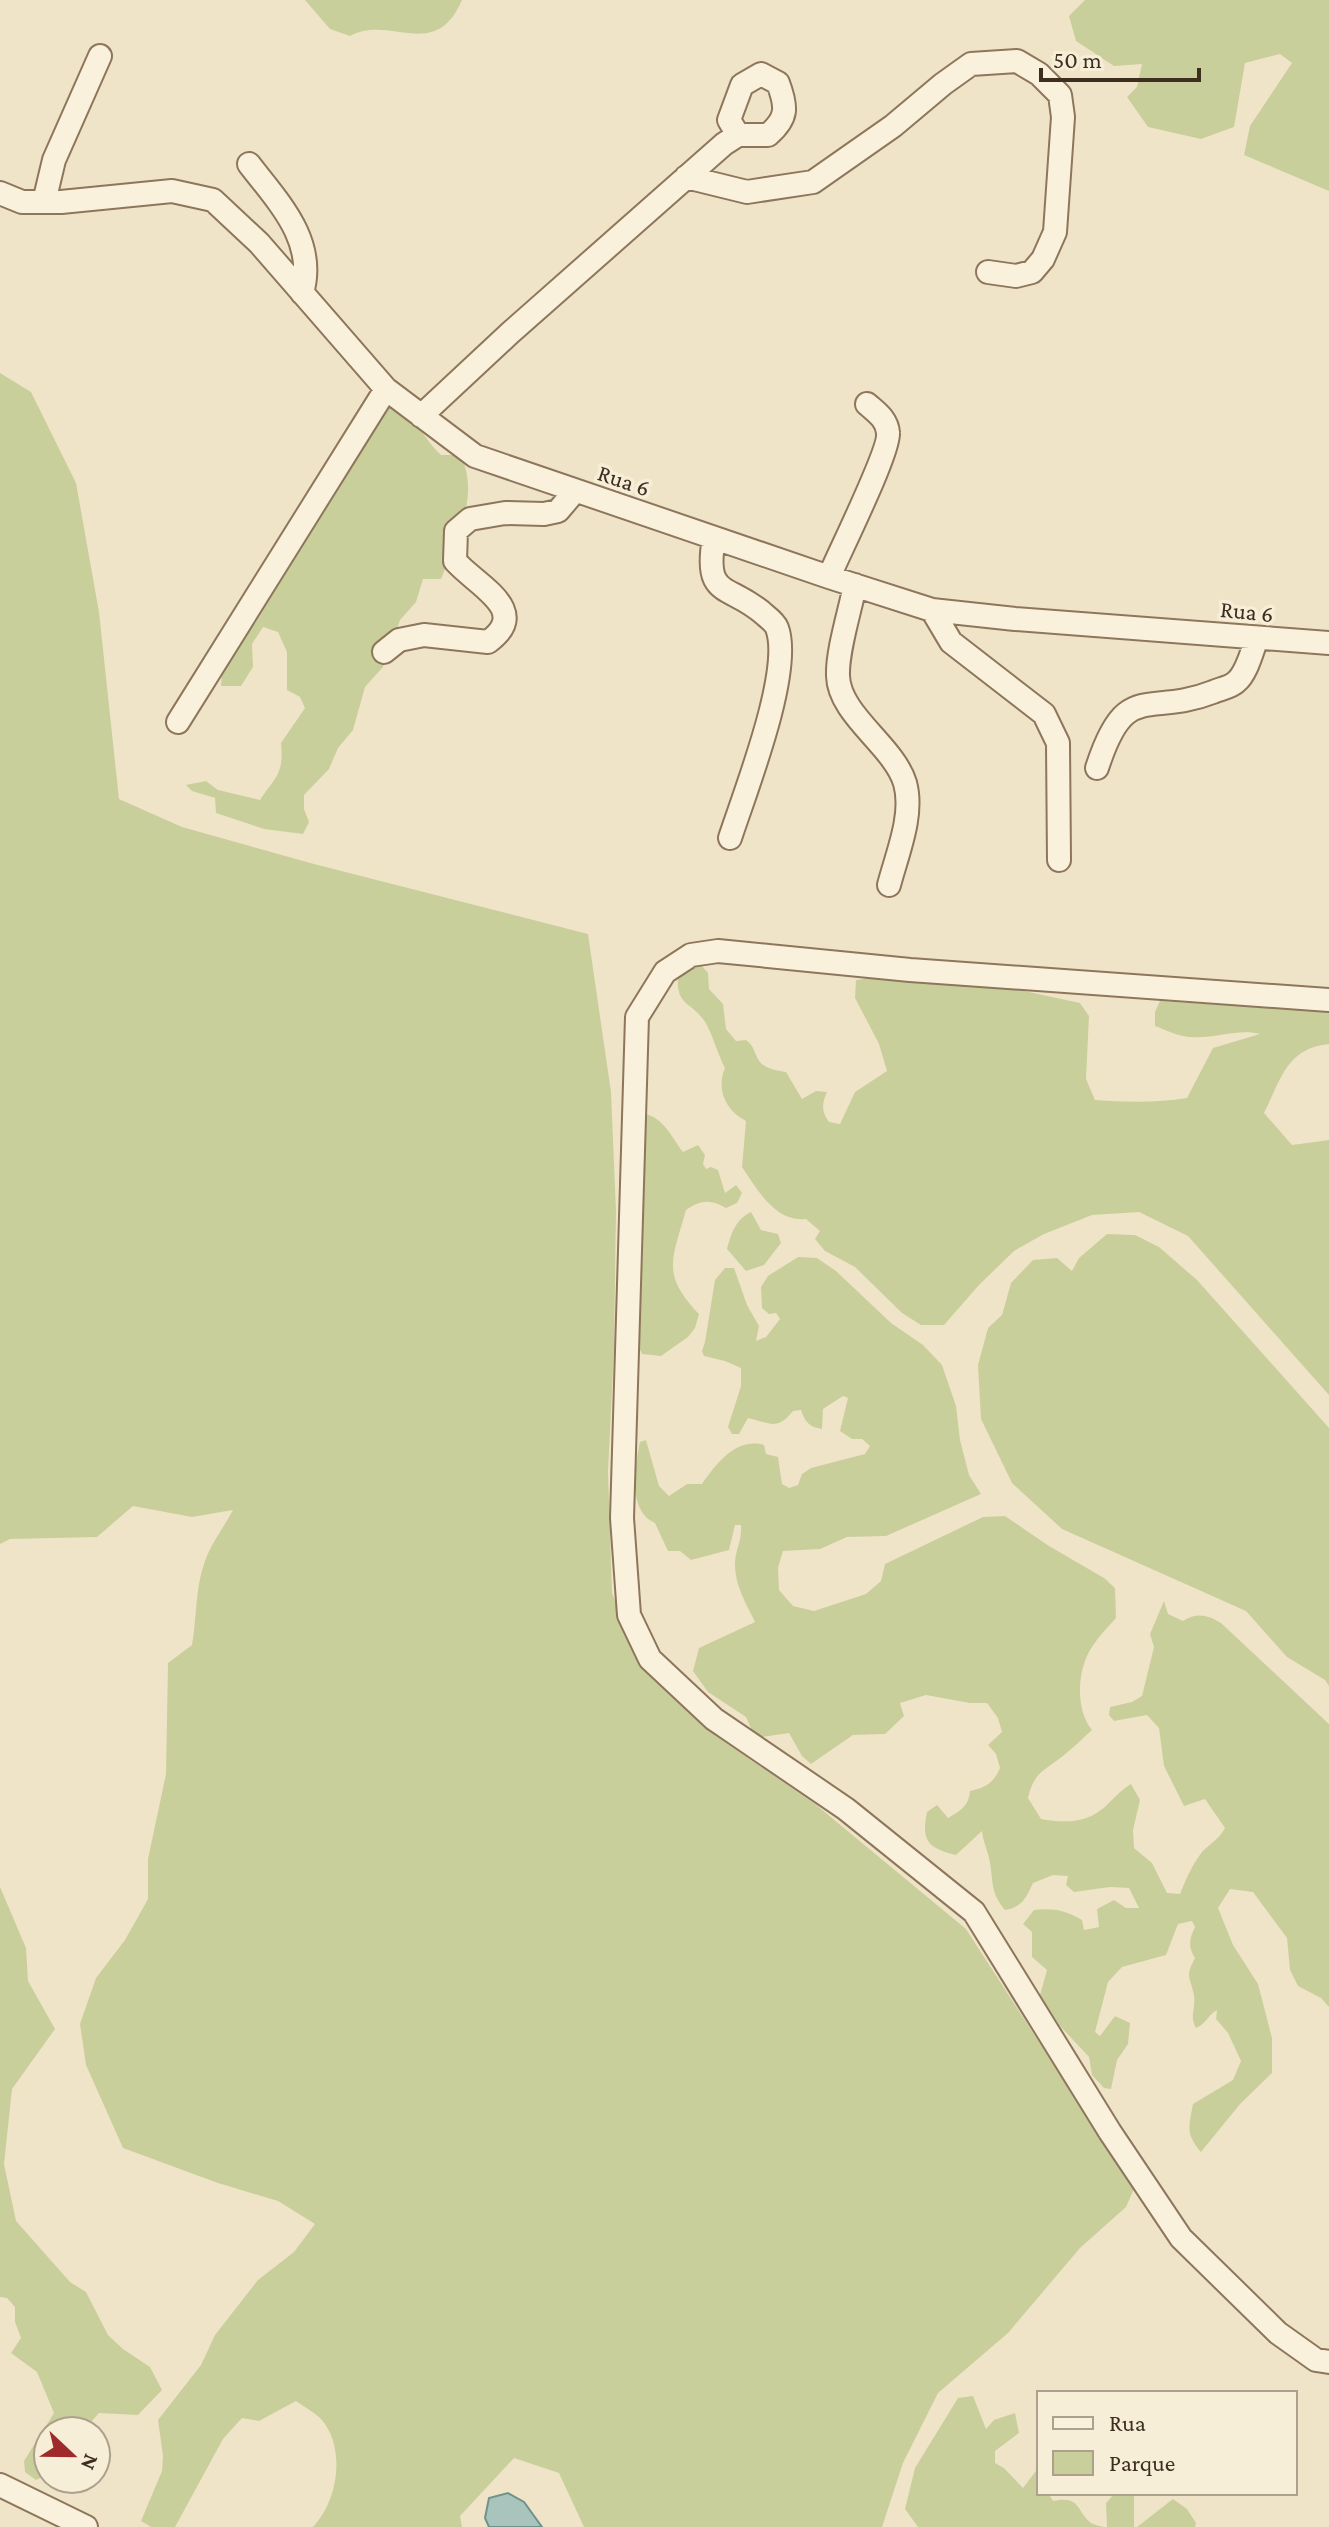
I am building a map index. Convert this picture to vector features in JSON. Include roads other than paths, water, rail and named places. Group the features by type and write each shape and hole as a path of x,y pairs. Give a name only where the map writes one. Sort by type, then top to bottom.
{"street":[{"path":"44,202 54,160 100,56"},
{"path":"686,177 747,192 813,182 893,126 971,64 1017,61 1039,74 1060,95 1063,117 1055,232 1043,259 1032,272 1016,276 988,272"},
{"path":"421,416 510,333 738,135"},
{"path":"249,164 294,225 307,259 307,277 302,293"},
{"name":"Rua 6","path":"0,193 22,202 172,191 213,200 259,243 386,389 475,456 575,491 932,610 1329,643"},
{"path":"178,722 386,389"},
{"path":"829,577 888,435 884,419 867,404"},
{"path":"384,652 399,640 424,635 488,642 500,633 506,623 505,612 493,594 466,574 455,561 456,531 470,519 505,513 544,514 558,511 575,491"},
{"path":"714,538 710,562 714,580 727,592 756,607 776,625 782,650 769,720 730,838"},
{"path":"855,585 838,677 847,702 895,761 906,785 906,824 889,885"},
{"path":"932,610 951,642 1044,714 1058,743 1059,860"},
{"path":"1097,768 1117,720 1136,705 1195,699 1236,683 1248,663 1257,638"},
{"path":"1329,1000 910,970 718,951 691,955 665,972 637,1017 622,1518 629,1615 650,1659 714,1719 846,1809 974,1912 1110,2132 1181,2238 1278,2333 1316,2360 1329,2362"},
{"path":"0,2485 86,2527"}],"water":[{"path":"508,2493 524,2502 542,2527 489,2527 485,2518 489,2498"}]}
